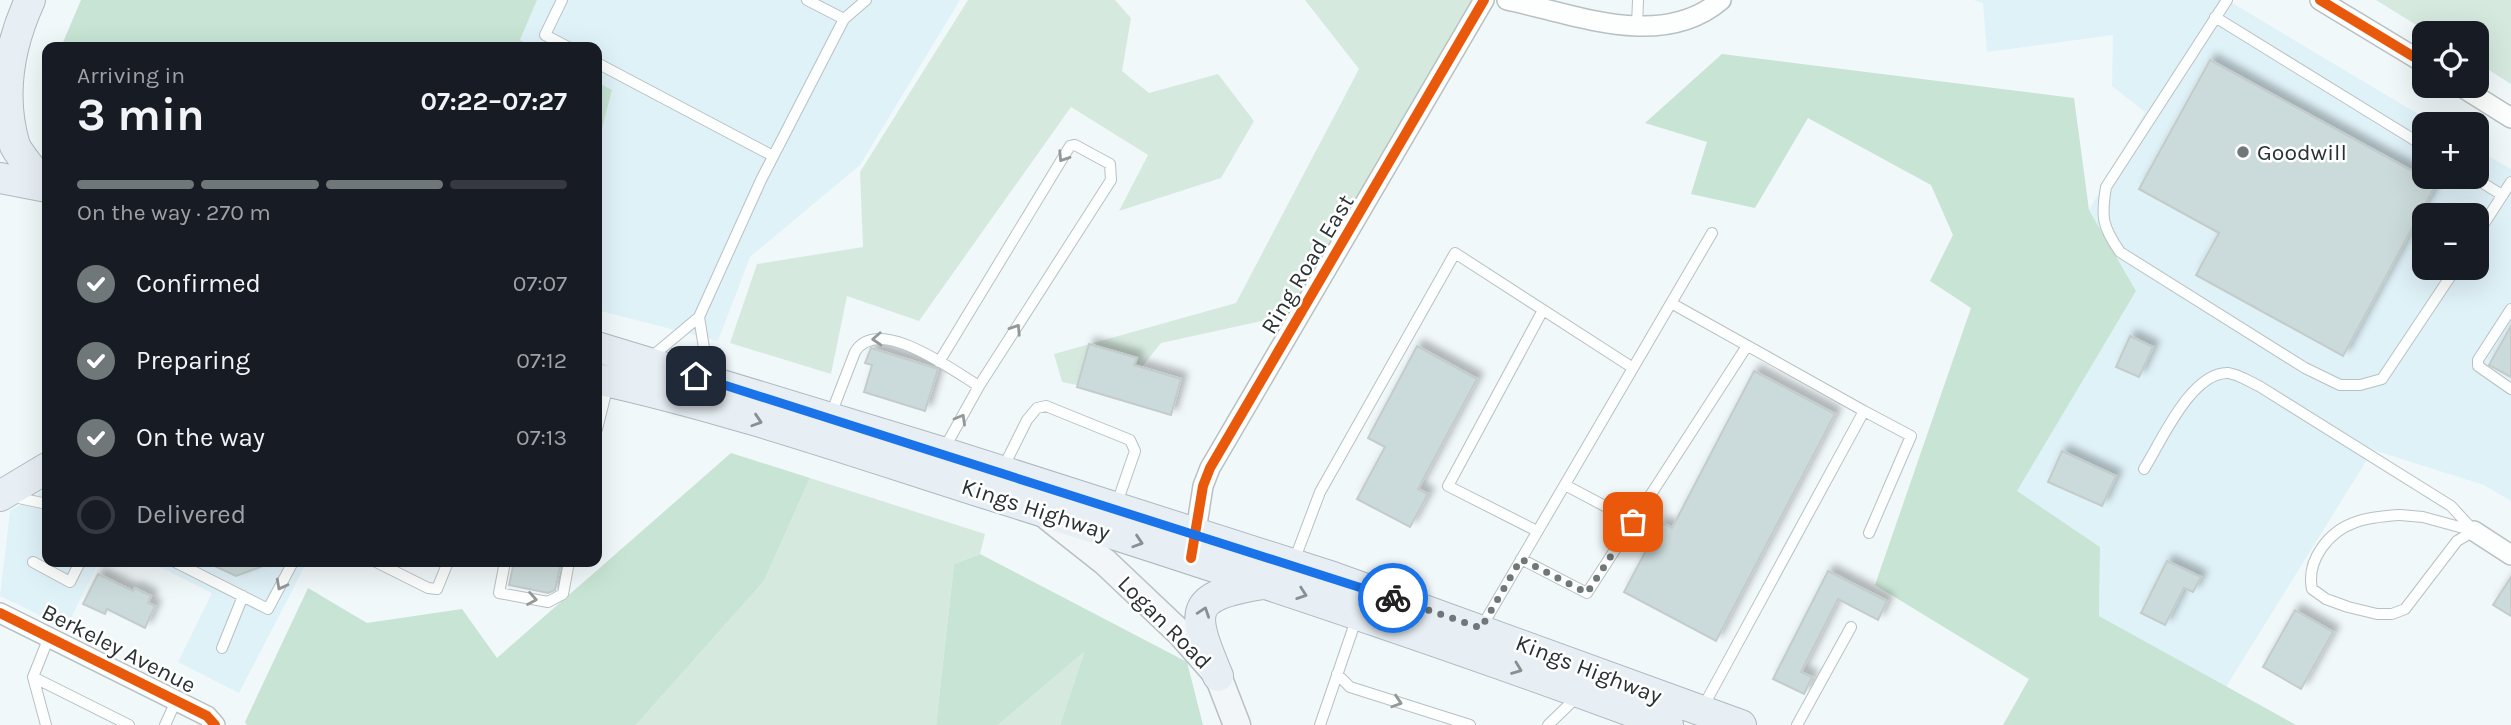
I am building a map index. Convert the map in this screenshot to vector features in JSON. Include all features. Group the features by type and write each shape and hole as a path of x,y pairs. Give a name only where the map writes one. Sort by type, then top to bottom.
{"main road":[{"path":"30,0 12,39 6,62 3,89 5,130 42,181"},
{"path":"0,178 42,185"},
{"name":"Kings Highway","path":"602,348 647,360 1115,508 1269,583 1668,725"},
{"name":"Kings Highway","path":"603,380 699,403 1038,510 1194,546 1293,564 1481,628 1741,725"},
{"path":"1,495 42,471"},
{"path":"1219,676 1200,626 1204,605 1222,590 1269,583"}],"street":[{"name":"Ring Road East","path":"1194,546 1203,486 1210,468 1484,0"},
{"path":"1507,0 1637,26 1670,26 1689,20 1721,0"},
{"path":"2320,0 2412,56"},
{"path":"2479,98 2511,118"},
{"name":"Logan Road","path":"1038,510 1105,562 1180,633 1219,676 1237,725"},
{"path":"2474,531 2511,555"},
{"name":"Berkeley Avenue","path":"0,613 207,716 215,725"}],"lane":[{"path":"558,42 545,35 562,0"},
{"path":"807,0 844,19"},
{"path":"647,360 699,317 773,156 844,19 866,0"},
{"path":"1637,26 1638,0"},
{"path":"2227,0 2127,150 2106,187 2101,216 2108,235 2120,252 2305,368 2340,385 2360,385 2382,379 2448,280"},
{"path":"2215,17 2412,139"},
{"path":"602,66 773,156"},
{"path":"939,362 1070,146 1075,145 1110,164 1111,180 979,386 942,452"},
{"path":"2489,216 2511,182"},
{"path":"2489,187 2502,195"},
{"path":"1481,628 1712,233"},
{"path":"1293,564 1320,492 1455,253 1633,368"},
{"path":"1671,303 1911,436 1869,533"},
{"path":"2511,309 2478,359 2478,366 2511,389"},
{"path":"1537,531 1448,486 1543,310"},
{"path":"699,317 705,354 720,383"},
{"path":"830,418 855,352 866,339 886,338 898,341 979,386"},
{"path":"1521,559 1587,593 1747,346"},
{"path":"2144,469 2187,398 2208,377 2230,373 2259,386 2451,506 2474,531"},
{"path":"1002,472 1027,420 1037,408 1046,406 1129,440 1135,451 1115,508"},
{"path":"1701,710 1864,411"},
{"path":"1565,485 1633,522"},
{"path":"1,495 42,503"},
{"path":"2400,514 2423,517 2474,531 2457,541 2405,609 2392,614 2348,607 2326,599 2312,589 2312,562 2338,531 2357,522 2400,514"},
{"path":"33,562 42,567"},
{"path":"42,567 70,582 78,567"},
{"path":"184,567 268,609 290,567"},
{"path":"386,567 428,588 437,589 446,567"},
{"path":"504,567 499,593 548,602 563,594 568,567"},
{"path":"222,648 243,596"},
{"path":"1320,725 1358,613"},
{"path":"1797,725 1851,627"},
{"path":"46,725 33,677 49,637"},
{"path":"1337,674 1350,687 1470,725"},
{"path":"33,677 129,725"},
{"path":"1548,725 1582,693"},
{"path":"165,725 176,701"}],"shaded area":[{"path":"537,0 960,0 860,165 750,257 718,341 602,311 602,129 612,91 602,85 602,42 520,40"},
{"path":"1973,0 2227,0 2415,112 2412,112 2412,189 2489,189 2489,156 2511,169 2511,501 2484,485 2373,450 2226,687 2099,616 2100,547 2016,491 2136,291 2089,210 2145,112 2112,86 2113,35 1987,52 1983,3"},
{"path":"42,491 42,567 96,567 66,628 0,596 10,511"},
{"path":"160,567 304,567 239,693 178,662 212,593"}],"green space":[{"path":"81,0 537,0 520,40 523,42 63,42"},
{"path":"968,0 1115,0 1131,18 1122,71 1149,93 1218,74 1254,121 1221,178 1119,211 1148,155 1071,107 919,321 847,296 831,374 730,343 757,264 863,247 860,172"},
{"path":"1305,0 1487,0 1303,312 1161,343 1120,394 1062,382 1054,354 1236,303 1359,69"},
{"path":"2376,0 2511,0 2511,84 2489,70 2489,21 2412,22"},
{"path":"1722,54 2074,98 2089,210 2136,291 2017,491 2100,547 2099,616 2296,725 2003,725 2029,679 1875,585 1971,308 1930,281 1953,235 1931,185 1808,118 1755,208 1691,194 1707,142 1645,123"},
{"path":"602,85 612,90 602,129"},
{"path":"731,453 810,478 764,581 636,725 247,725 245,722 308,588 367,623 462,609 497,658"},
{"path":"810,478 985,534 980,554 954,564 936,725 636,725 764,581"},
{"path":"980,554 1187,662 1203,725 1060,725 1085,651 998,725 936,725 954,564"},
{"path":"1086,650 1060,725 998,725"}],"building":[{"path":"2210,60 2412,171 2412,189 2433,189 2426,203 2412,203 2412,228 2343,356 2196,275 2219,233 2139,189"},
{"path":"2511,326 2511,377 2489,365"},
{"path":"2130,336 2153,347 2139,377 2116,367"},
{"path":"1089,344 1137,358 1134,365 1181,379 1171,415 1077,387"},
{"path":"1417,346 1477,379 1418,489 1428,494 1410,527 1357,499 1385,447 1368,438"},
{"path":"871,348 938,369 925,411 864,392 872,365 865,363"},
{"path":"1754,371 1835,414 1716,641 1624,592 1661,522 1672,528"},
{"path":"2062,451 2116,476 2102,506 2048,482"},
{"path":"2167,561 2201,577 2193,592 2184,588 2165,625 2141,613"},
{"path":"217,567 260,567 236,576"},
{"path":"513,567 560,567 555,590 548,593 509,585"},
{"path":"1828,571 1887,601 1878,620 1838,599 1801,672 1812,677 1804,694 1773,679"},
{"path":"98,574 133,591 135,588 151,596 148,603 155,606 145,628 107,609 105,614 83,604"},
{"path":"2511,577 2511,616 2493,605"},
{"path":"2295,610 2333,632 2301,689 2263,667"}],"cycle path":[{"path":"1191,558 1203,486 1210,468 1484,0"},
{"path":"2320,0 2412,56"},
{"path":"0,613 207,716 215,725"}],"way so far":[{"path":"1393,598 1481,628 1521,559 1587,593 1633,522"}],"place":[{"name":"Goodwill","path":"2243,152"}],"route":[{"path":"696,376 942,452 1393,598"}]}
